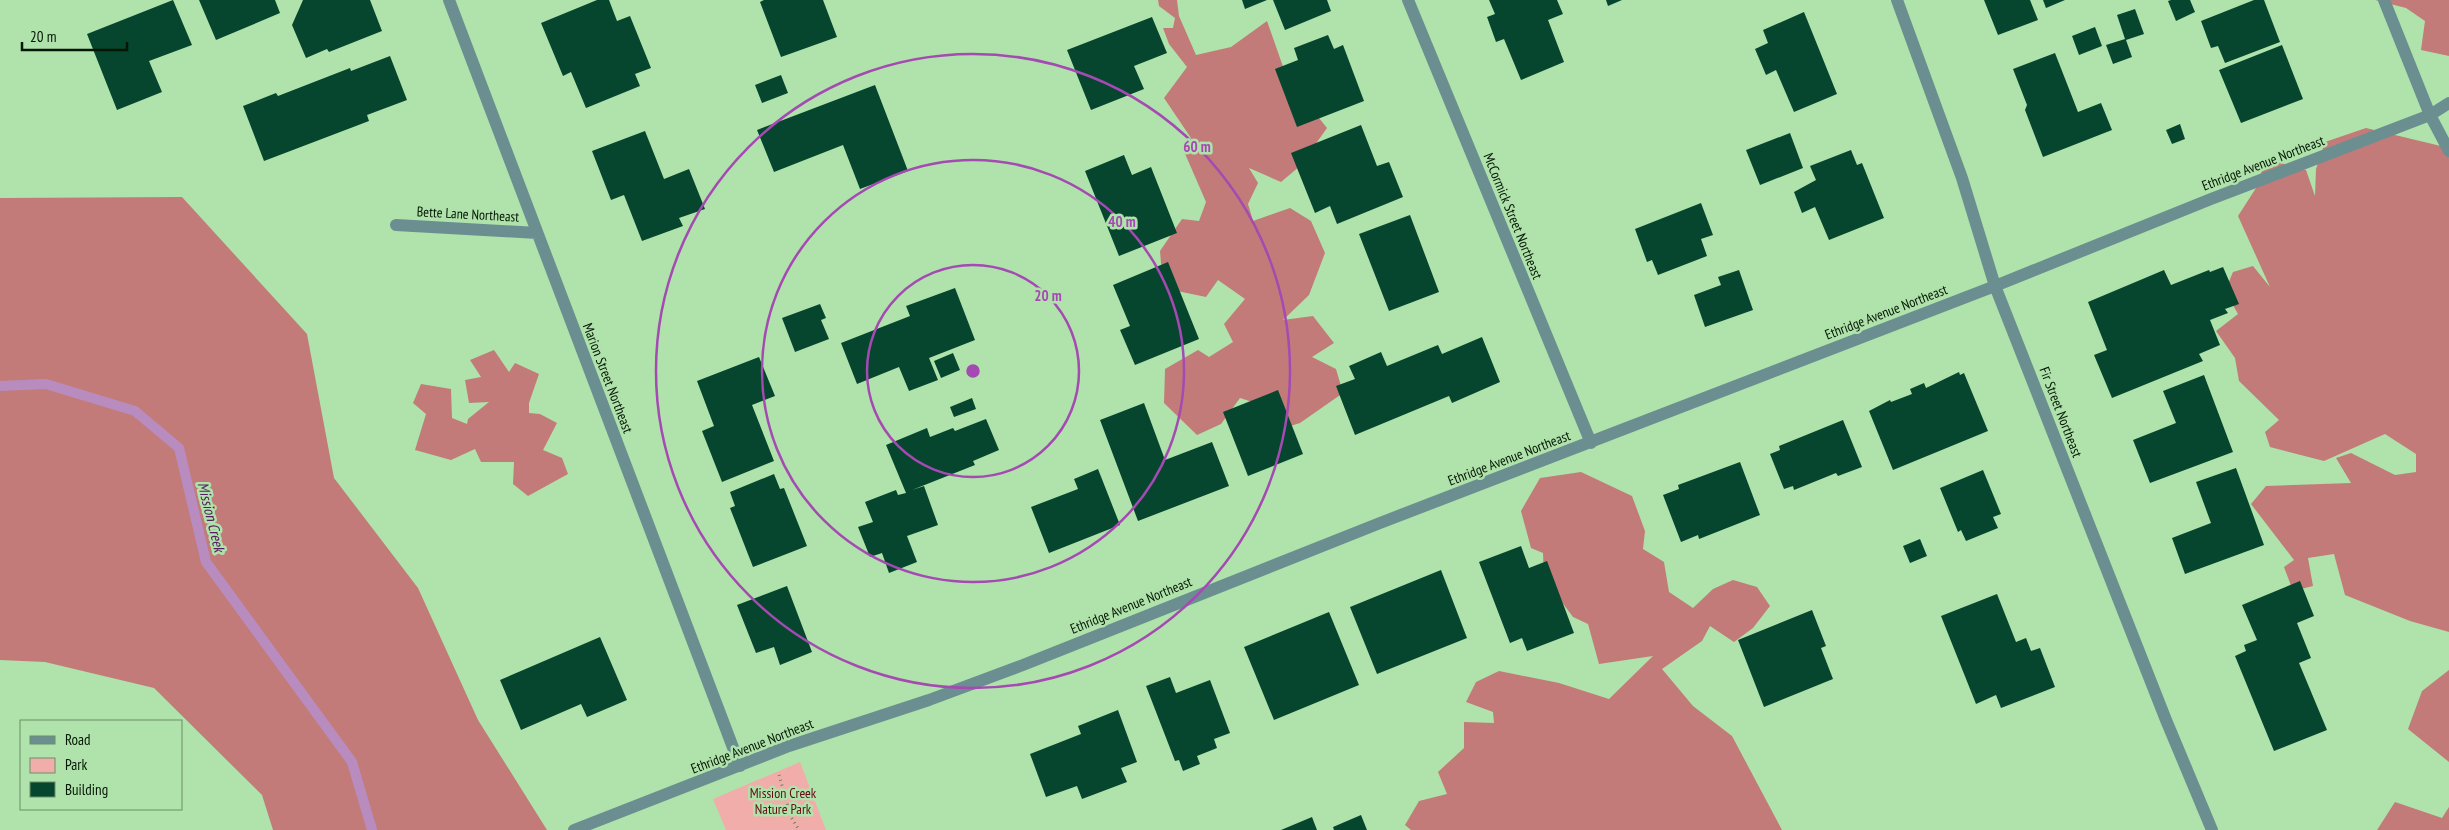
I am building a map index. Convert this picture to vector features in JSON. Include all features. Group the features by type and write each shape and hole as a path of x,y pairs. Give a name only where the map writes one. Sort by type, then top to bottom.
{"street":[{"name":"Marion Street Northeast","path":"449,0 740,766"},
{"name":"McCormick Street Northeast","path":"1408,0 1591,443"},
{"name":"Fir Street Northeast","path":"1897,0 1962,178 1995,286 2166,720 2212,830"},
{"path":"2384,0 2430,115 2449,151"},
{"name":"Ethridge Avenue Northeast","path":"574,830 789,746 929,700 1022,665 1995,286 2210,199 2430,115 2449,103"},
{"name":"Bette Lane Northeast","path":"396,225 537,233"}],"path":[{"path":"778,772 791,817 799,830"}],"green space":[{"name":"Mission Creek Nature Park","path":"800,762 826,830 726,830 713,799"}],"shaded area":[{"path":"1158,0 1177,0 1179,16 1196,55 1231,47 1267,21 1287,78 1327,128 1300,166 1281,182 1249,168 1258,183 1248,204 1253,221 1290,208 1311,221 1325,253 1309,295 1283,320 1313,316 1334,343 1312,357 1336,369 1343,393 1300,423 1284,428 1271,408 1240,398 1221,424 1197,435 1164,403 1165,369 1198,350 1209,357 1233,342 1224,324 1245,299 1218,280 1206,297 1163,288 1160,251 1182,219 1199,221 1206,202 1183,149 1193,141 1164,98 1187,67 1169,44 1163,28 1173,28 1175,18 1159,6"},
{"path":"2375,0 2449,0 2449,56 2421,50 2425,21 2406,8"},
{"path":"2366,128 2449,148 2449,632 2410,621 2345,595 2334,554 2308,558 2313,586 2293,591 2284,567 2294,560 2251,504 2266,486 2351,483 2336,458 2351,453 2395,475 2416,472 2416,454 2385,434 2324,461 2270,447 2265,432 2279,420 2239,381 2235,358 2216,331 2238,314 2225,291 2233,272 2253,266 2270,287 2238,216 2256,188 2266,159 2306,170 2315,196 2316,169 2325,142"},
{"path":"182,197 307,334 334,478 418,588 478,720 547,830 273,830 262,795 154,688 45,662 0,660 0,198"},
{"path":"494,350 509,372 515,363 539,374 529,403 529,413 540,414 557,423 543,450 562,458 568,474 528,496 513,484 514,462 481,462 475,449 451,460 415,450 426,414 413,403 421,384 451,389 452,418 467,424 468,419 489,402 469,403 465,380 481,377 470,360"},
{"path":"1581,472 1632,496 1645,531 1643,549 1664,562 1669,592 1693,608 1713,589 1733,580 1757,587 1770,606 1753,628 1734,642 1710,626 1702,641 1662,669 1693,706 1732,736 1782,830 1411,830 1405,825 1419,801 1447,794 1438,772 1464,748 1464,722 1494,723 1493,712 1466,702 1476,682 1499,671 1559,683 1609,699 1653,656 1599,664 1588,624 1573,617 1544,578 1543,553 1531,548 1521,511 1540,478"},
{"path":"2449,670 2449,762 2408,729 2422,691"},
{"path":"2395,802 2442,818 2449,807 2449,830 2377,830"}],"building":[{"path":"173,0 192,45 149,61 162,92 117,110 87,34"},
{"path":"199,0 275,0 280,13 216,40"},
{"path":"303,0 370,0 382,31 329,52 327,49 306,58 292,25"},
{"path":"597,0 609,0 617,21 630,16 651,68 635,74 640,86 586,108 571,72 563,76 541,23"},
{"path":"764,0 823,0 837,37 781,57 760,2"},
{"path":"1242,0 1267,0 1245,9"},
{"path":"1273,0 1327,0 1331,11 1285,30"},
{"path":"1489,0 1557,0 1563,14 1548,20 1564,62 1521,80 1504,39 1496,42 1487,17 1495,14"},
{"path":"1606,0 1622,0 1608,6"},
{"path":"1984,0 2030,0 2038,20 1998,35"},
{"path":"2043,0 2065,0 2046,8"},
{"path":"2190,0 2195,12 2176,21 2168,1"},
{"path":"2254,0 2264,0 2280,42 2225,63 2218,46 2211,48 2201,21"},
{"path":"2135,9 2144,34 2126,40 2132,57 2113,64 2106,45 2125,39 2117,15"},
{"path":"1804,12 1837,94 1794,112 1776,70 1766,75 1755,49 1768,43 1763,30"},
{"path":"1152,17 1167,53 1134,66 1144,89 1091,110 1067,50"},
{"path":"2095,27 2102,46 2079,55 2072,36"},
{"path":"1328,35 1334,49 1343,45 1364,101 1297,127 1275,69 1298,60 1294,48"},
{"path":"2282,45 2303,99 2241,123 2219,70"},
{"path":"2055,53 2078,112 2101,103 2112,130 2043,157 2025,110 2027,105 2013,69"},
{"path":"390,56 407,100 367,115 369,121 264,161 243,106 276,93 278,96 350,68 351,71"},
{"path":"781,75 788,93 762,103 755,85"},
{"path":"875,85 908,171 860,189 843,145 774,172 757,130"},
{"path":"2180,124 2185,139 2172,144 2166,130"},
{"path":"1361,125 1377,166 1389,162 1403,197 1337,224 1330,206 1315,213 1291,153"},
{"path":"645,131 664,179 689,169 705,209 679,218 683,226 642,241 624,195 611,200 592,151"},
{"path":"1790,133 1803,168 1760,185 1746,150"},
{"path":"1851,150 1857,165 1862,163 1884,218 1829,240 1815,207 1802,213 1794,192 1816,180 1810,166"},
{"path":"1124,155 1132,175 1151,167 1177,233 1119,256 1085,171"},
{"path":"1701,203 1713,235 1701,239 1707,256 1658,275 1652,260 1647,262 1635,229"},
{"path":"1410,215 1439,292 1389,311 1359,234"},
{"path":"1168,262 1199,339 1135,365 1120,330 1130,326 1113,285"},
{"path":"2223,267 2239,304 2225,309 2228,313 2210,320 2220,345 2199,354 2203,361 2112,398 2094,355 2107,350 2088,302 2164,270 2171,285 2209,270 2210,272"},
{"path":"1739,270 1753,310 1705,327 1694,295 1721,285 1718,277"},
{"path":"955,288 975,340 929,358 938,380 909,391 899,367 857,384 841,343 910,316 906,306"},
{"path":"820,304 826,318 821,320 829,339 795,352 782,318"},
{"path":"1482,337 1500,382 1452,403 1449,396 1355,435 1336,386 1355,379 1349,366 1381,352 1387,366 1438,345 1442,354"},
{"path":"953,353 960,370 941,378 934,361"},
{"path":"759,357 775,396 752,405 774,461 722,482 702,431 714,426 697,381"},
{"path":"1959,372 1960,375 1964,373 1988,431 1893,470 1869,411 1890,400 1891,402 1912,394 1910,389 1924,383 1926,388"},
{"path":"2204,375 2233,452 2150,483 2133,440 2176,423 2163,391"},
{"path":"1278,390 1303,454 1248,476 1223,412"},
{"path":"972,398 976,409 954,417 950,407"},
{"path":"1144,403 1165,460 1212,442 1229,486 1138,521 1100,420"},
{"path":"986,419 999,450 973,461 975,465 912,490 924,486 938,525 907,536 917,562 889,573 882,553 870,557 858,527 873,522 865,502 896,490 898,495 906,493 886,445 927,428 930,437 953,428 955,431"},
{"path":"1843,420 1862,467 1838,476 1836,473 1794,490 1793,486 1784,489 1770,454 1780,450 1779,446"},
{"path":"1740,462 1760,515 1699,539 1698,535 1681,542 1663,495 1679,489 1678,485"},
{"path":"2236,468 2264,545 2185,574 2172,538 2211,523 2196,482"},
{"path":"1098,469 1120,525 1049,553 1031,507 1078,489 1074,479"},
{"path":"1983,470 2001,514 1993,517 1998,528 1966,541 1961,530 1958,532 1940,488"},
{"path":"774,474 780,489 784,488 807,546 753,567 730,508 735,506 730,492"},
{"path":"1920,539 1927,556 1910,563 1903,546"},
{"path":"1521,546 1529,568 1547,561 1574,633 1527,651 1522,638 1510,643 1479,562"},
{"path":"1441,570 1467,638 1377,674 1350,607"},
{"path":"2300,581 2314,616 2297,623 2311,658 2299,663 2327,730 2274,751 2235,656 2246,651 2244,645 2257,640 2242,605"},
{"path":"787,586 812,652 780,665 774,647 756,653 737,605"},
{"path":"1997,594 2016,642 2026,638 2031,651 2040,648 2055,687 2001,708 1996,695 1976,704 1941,616"},
{"path":"1812,610 1826,646 1821,648 1833,679 1764,707 1738,640"},
{"path":"1329,612 1359,685 1274,720 1244,647"},
{"path":"600,637 627,700 587,717 581,704 521,730 500,680"},
{"path":"1170,677 1176,693 1210,680 1230,733 1214,739 1217,748 1197,756 1200,764 1183,771 1179,760 1175,761 1146,686"},
{"path":"1118,710 1137,762 1121,768 1127,782 1082,799 1077,786 1046,797 1030,754 1081,734 1078,726"},
{"path":"1361,815 1367,830 1334,830 1333,827"},
{"path":"1312,817 1317,830 1281,830"}],"waterway":[{"name":"Mission Creek","path":"0,386 46,384 135,411 179,448 206,562 352,762 372,830"}]}
